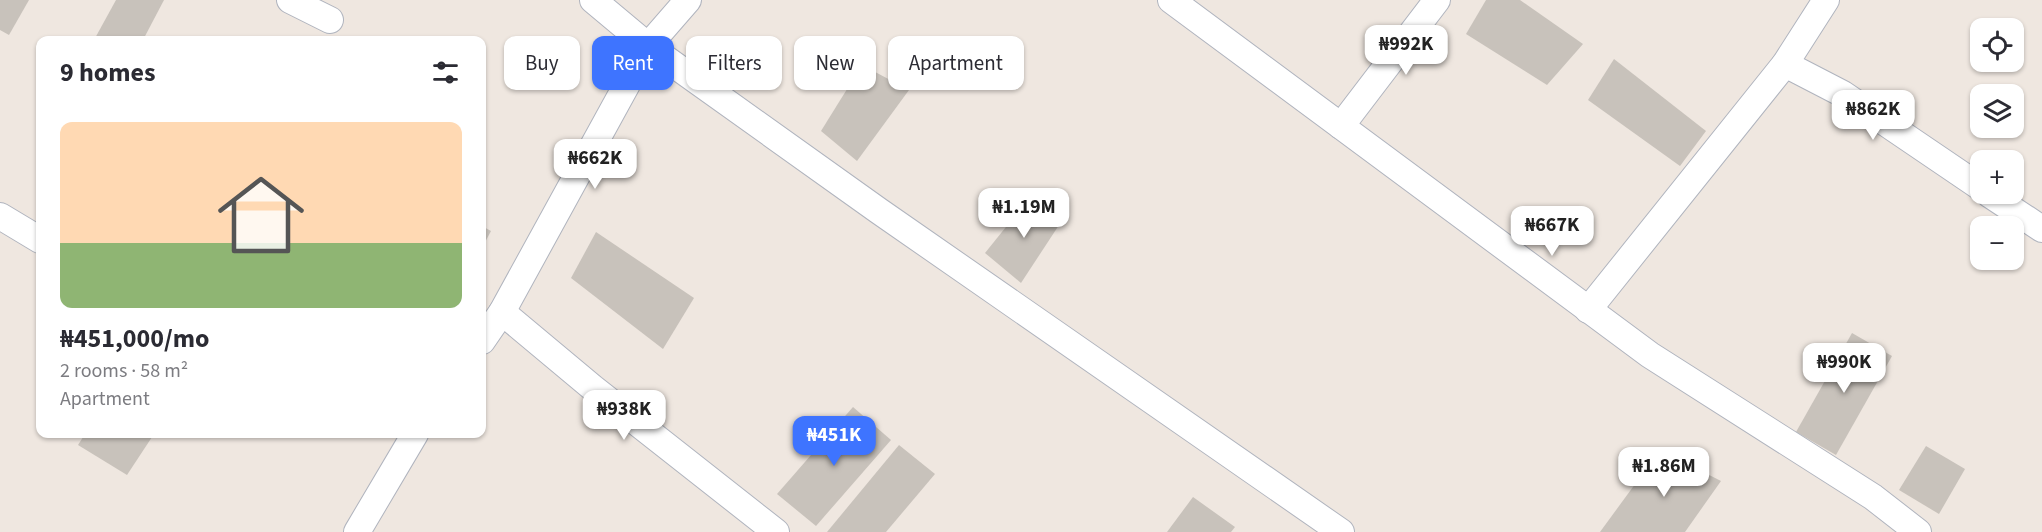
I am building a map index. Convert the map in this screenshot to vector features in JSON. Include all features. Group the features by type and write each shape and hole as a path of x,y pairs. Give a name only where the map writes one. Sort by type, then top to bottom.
{"street":[{"path":"290,0 330,20"},
{"path":"593,0 636,36"},
{"path":"657,36 688,0"},
{"path":"1171,0 1650,356 1873,497 1917,532"},
{"path":"1341,126 1437,0"},
{"path":"1588,310 1785,64 1826,0"},
{"path":"1785,64 1843,94 1970,180"},
{"path":"674,65 879,211 1341,532"},
{"path":"486,335 502,312 624,90"},
{"path":"2004,204 2042,229"},
{"path":"0,216 36,238"},
{"path":"502,312 593,388 776,532"},
{"path":"357,532 413,438"}],"building":[{"path":"0,0 29,0 9,35 0,30"},
{"path":"116,0 164,0 145,36 96,36"},
{"path":"1486,0 1520,0 1583,44 1547,85 1466,34"},
{"path":"1614,59 1706,131 1680,166 1588,100"},
{"path":"876,72 888,79 888,90 909,90 857,161 821,131 846,90 876,90"},
{"path":"1031,196 1061,222 1021,283 985,253"},
{"path":"486,228 491,231 486,240"},
{"path":"596,232 694,298 663,349 571,278"},
{"path":"1852,333 1892,356 1836,455 1796,432"},
{"path":"853,407 891,440 816,526 777,494"},
{"path":"82,438 151,438 127,475 78,445"},
{"path":"899,445 935,474 886,532 827,532"},
{"path":"1926,446 1965,469 1939,514 1899,490"},
{"path":"1660,450 1721,481 1685,532 1600,532"},
{"path":"1193,497 1235,527 1231,532 1167,532"}]}
